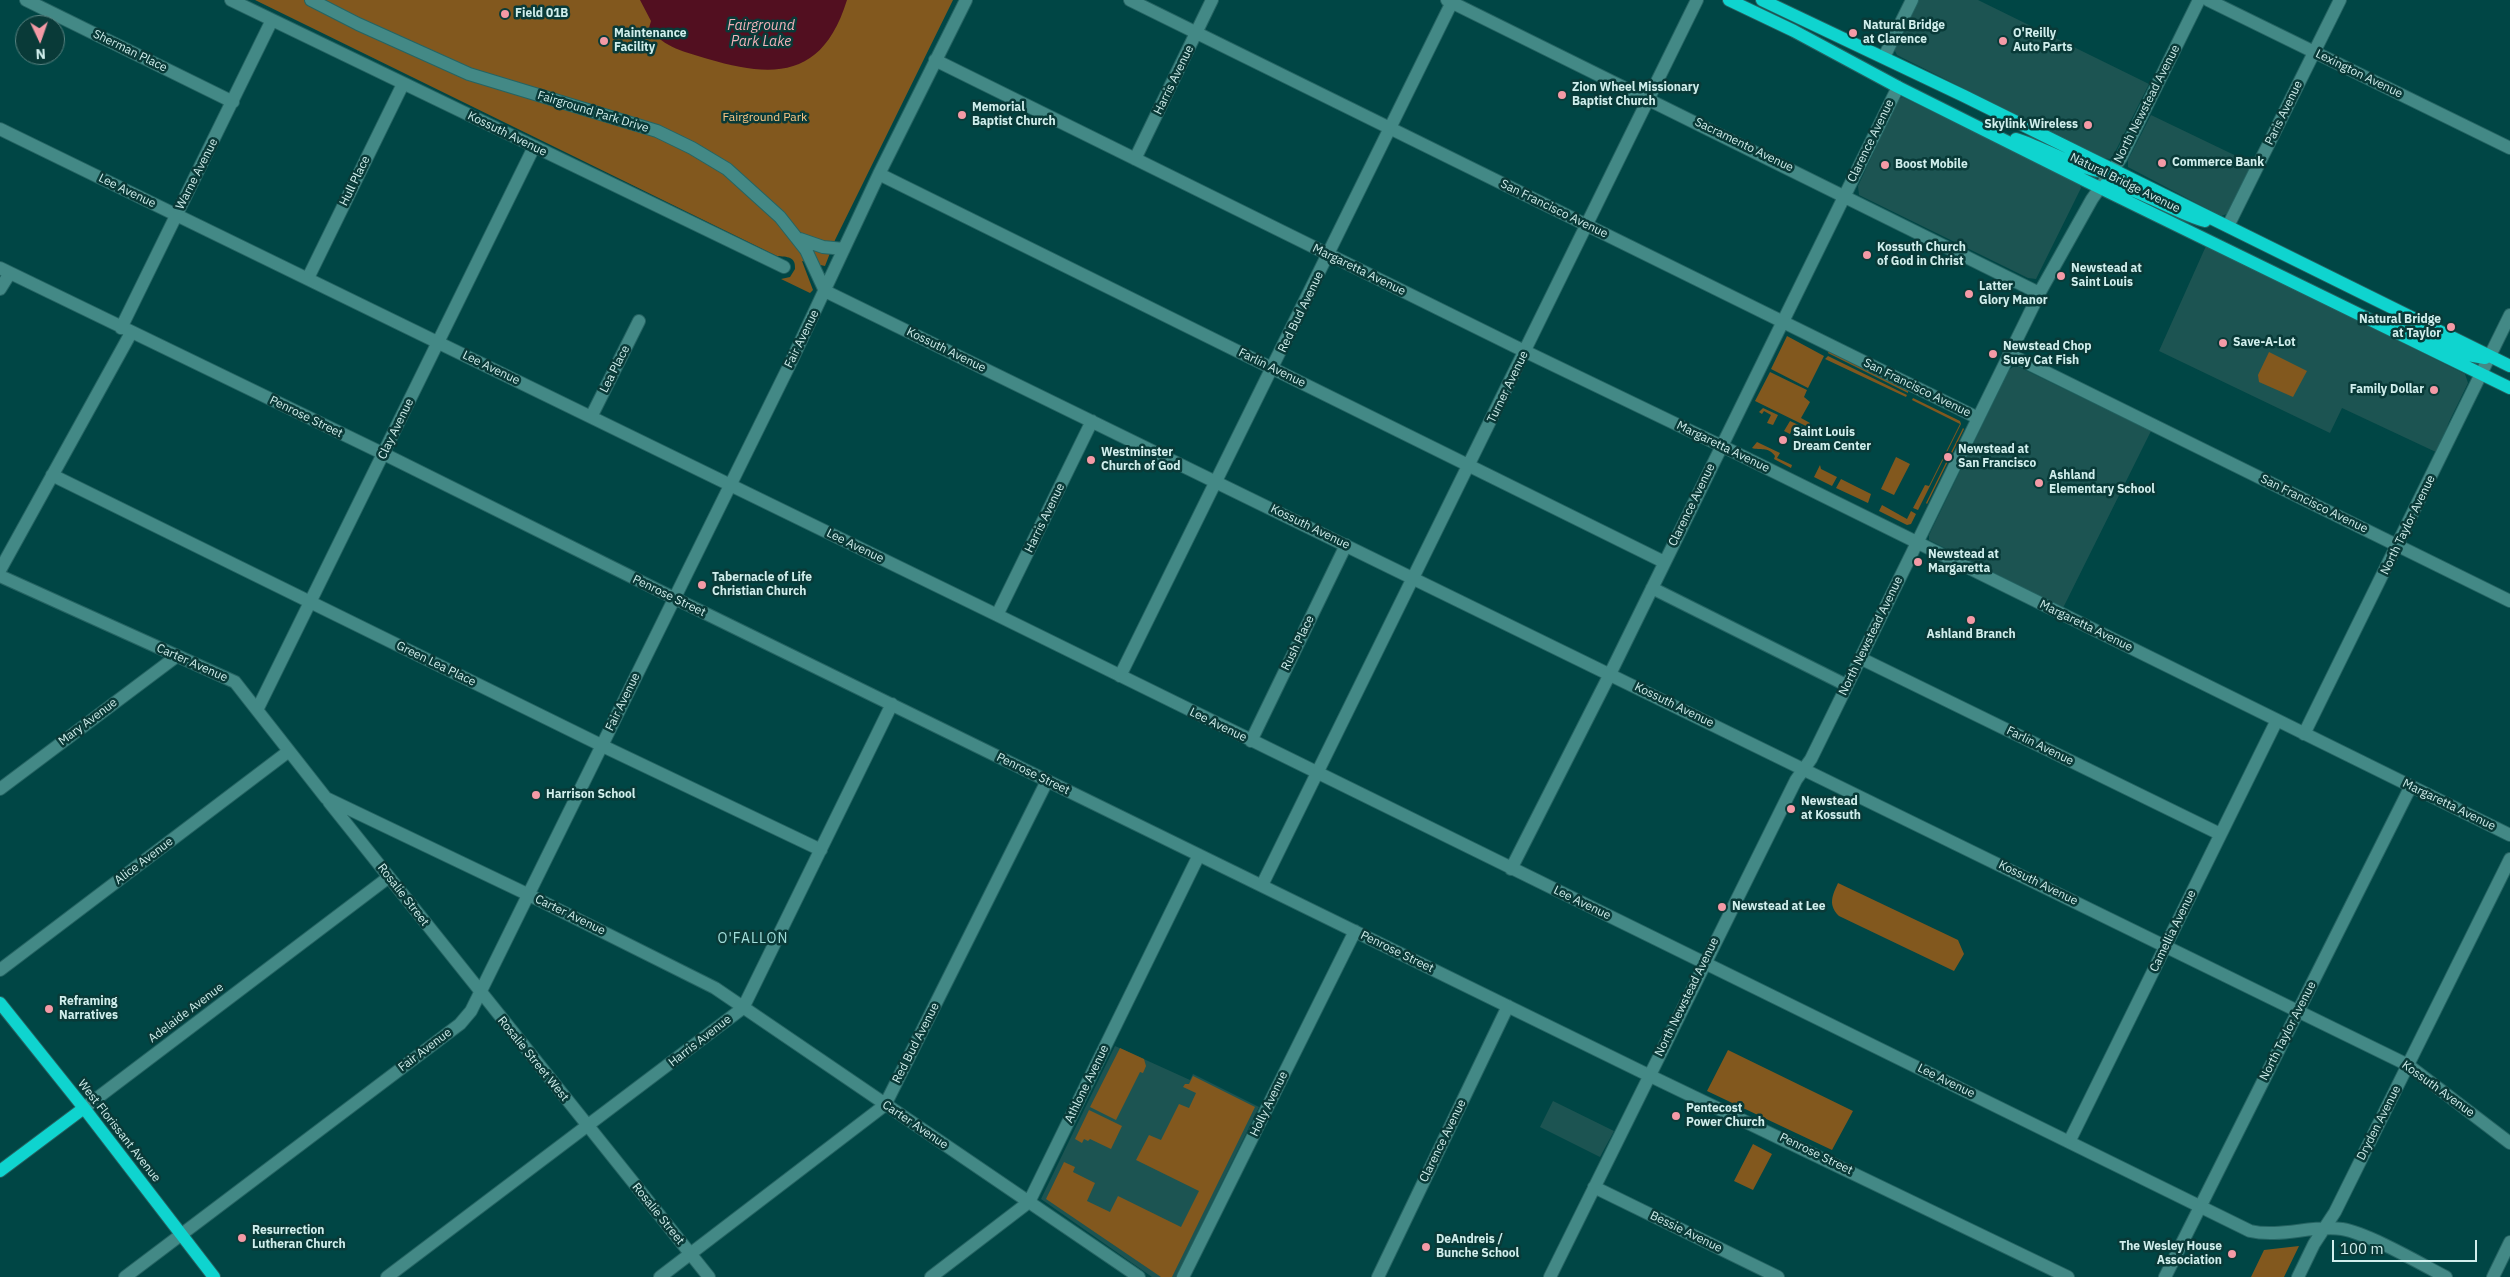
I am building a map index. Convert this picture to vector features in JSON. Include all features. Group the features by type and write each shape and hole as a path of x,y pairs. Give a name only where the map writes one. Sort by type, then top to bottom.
{"main road":[{"name":"Natural Bridge Avenue","path":"1729,0 1794,31 1898,87 2510,388"},
{"name":"Natural Bridge Avenue","path":"1762,0 1884,57 2510,366"},
{"path":"1989,132 2034,144 2092,170 2104,172 2113,170"},
{"path":"2100,186 2115,185 2186,216 2228,226"},
{"path":"2374,321 2396,324 2468,355 2489,357"},
{"name":"West Florissant Avenue","path":"0,1003 84,1108 214,1277"},
{"name":"Adelaide Avenue","path":"0,1171 84,1108"}],"street":[{"name":"Sherman Place","path":"26,0 233,102"},
{"name":"Kossuth Avenue","path":"231,0 784,267"},
{"name":"Fairground Park Drive","path":"311,0 358,24 469,74 657,131 692,148 727,170 756,194 800,239 824,291"},
{"name":"Fair Avenue","path":"125,1277 460,1024 470,1011 730,485 879,174 966,0"},
{"name":"San Francisco Avenue","path":"1130,0 1978,418"},
{"name":"Harris Avenue","path":"1136,159 1212,0"},
{"name":"Turner Avenue","path":"1317,774 1470,466 1697,0"},
{"path":"1884,57 1912,0"},
{"name":"North Newstead Avenue","path":"1550,1277 1704,963 1796,780 1846,686 2040,293 2065,244 2100,186 2113,170 2199,0"},
{"name":"Lexington Avenue","path":"2208,0 2510,148"},
{"name":"Paris Avenue","path":"2228,226 2340,0"},
{"name":"Sacramento Avenue","path":"1450,1 2040,293"},
{"name":"Red Bud Avenue","path":"1120,676 1329,255 1450,1"},
{"name":"Warne Avenue","path":"0,570 52,475 126,330 176,215 272,20"},
{"name":"Margaretta Avenue","path":"935,60 1525,352 1722,446 2510,835"},
{"name":"Hull Place","path":"308,278 403,84"},
{"name":"Clarence Avenue","path":"1511,869 1610,674 1898,87"},
{"name":"Lee Avenue","path":"0,129 997,615 1317,774 2250,1231 2261,1234 2341,1229 2358,1234 2446,1277"},
{"name":"Clay Avenue","path":"257,710 534,147"},
{"name":"Farlin Avenue","path":"879,174 1664,562"},
{"path":"800,239 823,247 844,250"},
{"path":"0,289 5,271"},
{"name":"Penrose Street","path":"5,271 384,454 1649,1075 2068,1277"},
{"name":"Kossuth Avenue","path":"824,291 2166,945 2298,1012 2408,1064 2510,1143"},
{"name":"North Taylor Avenue","path":"2304,734 2510,315"},
{"name":"Lea Place","path":"591,417 639,321"},
{"name":"San Francisco Avenue","path":"2010,354 2510,601"},
{"name":"Harris Avenue","path":"997,615 1092,421"},
{"name":"Green Lea Place","path":"52,475 601,745 821,850"},
{"name":"Rush Place","path":"1250,741 1346,545"},
{"name":"Carter Avenue","path":"0,576 235,682 326,798 701,980 1139,1277"},
{"path":"1652,588 1846,686"},
{"name":"Mary Avenue","path":"0,788 177,656"},
{"name":"Farlin Avenue","path":"1860,658 2220,834"},
{"name":"Harris Avenue","path":"387,1277 743,1008 892,704"},
{"name":"Camellia Avenue","path":"2069,1142 2277,720"},
{"name":"Alice Avenue","path":"0,970 289,752"},
{"path":"1262,885 1317,774"},
{"name":"Red Bud Avenue","path":"660,1277 885,1105 1047,781"},
{"name":"North Taylor Avenue","path":"2165,1277 2411,786"},
{"name":"Rosalie Street","path":"326,798 479,992"},
{"name":"Athlone Avenue","path":"931,1277 1029,1202 1199,855"},
{"name":"Dryden Avenue","path":"2298,1277 2408,1064 2510,859"},
{"name":"Adelaide Avenue","path":"84,1108 389,877"},
{"name":"Holly Avenue","path":"1183,1277 1355,931"},
{"name":"Rosalie Street West","path":"479,992 588,1127"},
{"name":"Clarence Avenue","path":"1378,1277 1508,1006"},
{"name":"Rosalie Street","path":"588,1127 709,1277"},
{"name":"Bessie Avenue","path":"1594,1187 1778,1277"},
{"path":"2493,1277 2510,1242"}],"shaded area":[{"path":"1918,0 1978,0 2149,84 2113,156 2110,159 2103,158 1897,55 1894,49"},
{"path":"1902,97 2079,183 2081,188 2036,279 2028,278 1859,195 1858,186 1898,100"},
{"path":"2151,115 2253,164 2227,214 2221,216 2128,167 2128,160"},
{"path":"2206,246 2465,374 2468,383 2449,422 2438,453 2342,408 2330,433 2159,351"},
{"name":"Ashland Elementary School","path":"2013,367 2019,367 2151,431 2063,608 1929,540 1929,535 2009,370"},
{"path":"1115,1046 1190,1080 1193,1074 1259,1107 1176,1277 1152,1277 1041,1199"},
{"path":"1553,1101 1614,1131 1600,1157 1540,1127"}],"green space":[{"name":"Fairground Park","path":"255,0 953,0 835,240 825,266 802,261 813,290 810,293 781,279 790,277 795,269 792,259 777,256"},
{"path":"1787,336 1824,356 1808,388 1771,369"},
{"path":"1829,351 1908,391 1908,393 1828,353"},
{"path":"2269,352 2307,371 2293,397 2259,382 2258,375"},
{"path":"1828,356 1907,395 1906,397 1825,359"},
{"path":"1770,372 1807,390 1804,397 1810,402 1801,418 1810,423 1808,427 1755,401"},
{"path":"1913,398 1960,421 1961,424 1918,510 1913,508 1925,485 1929,486 1960,424 1912,400"},
{"path":"1763,408 1778,415 1773,425 1767,423 1771,415 1764,411 1762,414 1759,412"},
{"path":"1790,421 1807,429 1804,435 1792,429 1790,434 1784,431"},
{"path":"1964,429 1927,504 1926,503"},
{"path":"1757,442 1780,453 1777,458 1792,465 1791,468 1774,459 1775,456 1770,451 1752,448"},
{"path":"1896,457 1910,464 1894,495 1881,489"},
{"path":"1820,465 1821,469 1837,477 1832,486 1814,477"},
{"path":"1841,479 1871,494 1868,503 1836,488"},
{"path":"1882,505 1907,519 1911,511 1916,514 1911,524 1907,525 1879,511"},
{"path":"1838,883 1958,940 1964,954 1954,971 1839,916 1832,904"},
{"path":"1120,1048 1144,1059 1146,1066 1143,1073 1140,1072 1116,1120 1090,1107"},
{"path":"1728,1050 1853,1111 1832,1150 1707,1091"},
{"path":"1193,1076 1255,1107 1172,1277 1161,1277 1046,1199 1064,1162 1075,1167 1073,1172 1095,1183 1087,1201 1110,1212 1118,1196 1181,1227 1199,1191 1136,1160 1149,1135 1161,1140 1179,1104 1189,1108 1196,1093 1183,1087 1185,1084 1189,1084"},
{"path":"1089,1110 1122,1126 1111,1149 1090,1139 1088,1141 1084,1139 1082,1143 1075,1139"},
{"path":"1753,1144 1772,1154 1753,1190 1734,1181"},
{"path":"2299,1246 2284,1277 2251,1277 2264,1250"}],"water":[{"name":"Fairground Park Lake","path":"640,0 847,0 837,25 825,45 810,58 794,66 776,69 755,69 708,59 668,45 649,28 651,21"}],"place":[{"name":"Field 01B","path":"505,14"},
{"name":"Natural Bridge at Clarence","path":"1853,33"},
{"name":"Maintenance Facility","path":"604,41"},
{"name":"O'Reilly Auto Parts","path":"2003,41"},
{"name":"Zion Wheel Missionary Baptist Church","path":"1562,95"},
{"name":"Memorial Baptist Church","path":"962,115"},
{"name":"Skylink Wireless","path":"2088,125"},
{"name":"Commerce Bank","path":"2162,163"},
{"name":"Boost Mobile","path":"1885,165"},
{"name":"Kossuth Church of God in Christ","path":"1867,255"},
{"name":"Newstead at Saint Louis","path":"2061,276"},
{"name":"Latter Glory Manor","path":"1969,294"},
{"name":"Natural Bridge at Taylor","path":"2451,327"},
{"name":"Save-A-Lot","path":"2223,343"},
{"name":"Newstead Chop Suey Cat Fish","path":"1993,354"},
{"name":"Family Dollar","path":"2434,390"},
{"name":"Saint Louis Dream Center","path":"1783,440"},
{"name":"Newstead at San Francisco","path":"1948,457"},
{"name":"Westminster Church of God","path":"1091,460"},
{"name":"Ashland Elementary School","path":"2039,483"},
{"name":"Newstead at Margaretta","path":"1918,562"},
{"name":"Tabernacle of Life Christian Church","path":"702,585"},
{"name":"Ashland Branch","path":"1971,620"},
{"name":"Harrison School","path":"536,795"},
{"name":"Newstead at Kossuth","path":"1791,809"},
{"name":"Newstead at Lee","path":"1722,907"},
{"name":"Reframing Narratives","path":"49,1009"},
{"name":"Pentecost Power Church","path":"1676,1116"},
{"name":"Resurrection Lutheran Church","path":"242,1238"},
{"name":"DeAndreis / Bunche School","path":"1426,1247"},
{"name":"The Wesley House Association","path":"2232,1254"}],"district":[{"name":"O'FALLON","path":"753,939"}]}
